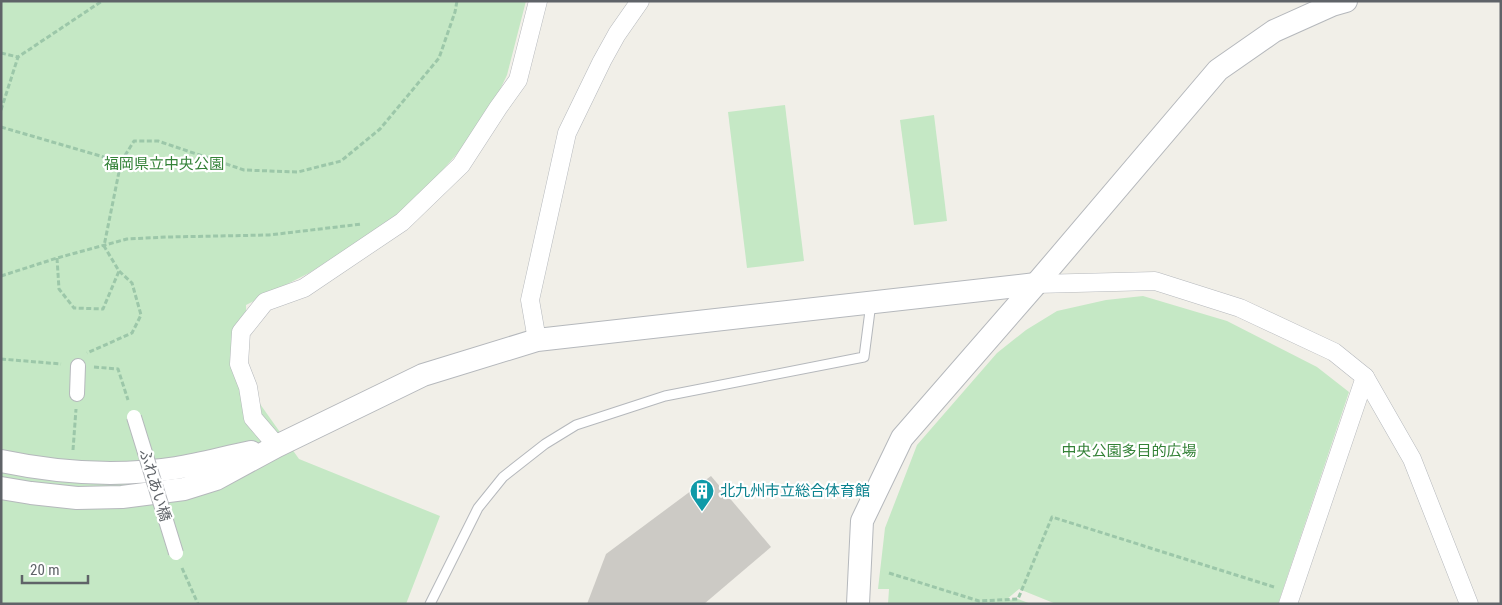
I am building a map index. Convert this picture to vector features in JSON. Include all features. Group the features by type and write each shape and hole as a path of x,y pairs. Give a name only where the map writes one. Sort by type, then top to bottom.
{"street":[{"path":"276,446 253,418 248,386 239,364 241,332 265,302 304,288 402,222 462,165 518,80 538,1"},
{"path":"537,340 530,300 567,133 602,61 617,34 640,1"},
{"path":"858,604 862,521 902,438 1218,70 1274,31 1332,5 1346,1"},
{"path":"1,488 78,498 122,497 184,489 216,479 276,446 423,375 537,340 871,301 1036,284 1155,280 1240,308 1334,352 1364,376 1412,459 1469,604"},
{"path":"77,394 79,361"},
{"path":"1289,598 1364,376"},
{"name":"ふれあい橋","path":"134,418 176,553"},
{"path":"1,461 71,472 121,472 176,468 276,446"}],"lane":[{"path":"430,604 478,508 503,477 545,444 576,425 665,396 864,357 871,301"}],"path":[{"path":"1,110 18,57 102,1"},
{"path":"79,361 132,333 141,315 132,284 119,271 104,246 121,162 134,141 158,141 244,170 298,172 341,161 380,129 439,58 457,1"},
{"path":"1,53 18,57"},
{"path":"1,126 121,162"},
{"path":"1,276 127,239 268,235 363,224"},
{"path":"57,258 59,290 74,308 103,309 119,271"},
{"path":"73,453 77,394"},
{"path":"889,573 979,602 1018,599 1052,517 1289,598"},
{"path":"176,553 198,604"}],"green space":[{"name":"福岡県立中央公園","path":"1,1 526,1 507,75 484,123 406,212 309,273 246,305 248,387 299,459 440,516 406,604 1,604"},
{"path":"785,105 804,261 747,268 728,112"},
{"path":"934,115 947,221 914,225 900,120"},
{"name":"中央公園多目的広場","path":"1143,296 1227,321 1317,367 1349,392 1278,604 1056,604 1019,589 1006,600 1018,599 1031,604 888,604 889,589 878,589 885,528 917,445 997,353 1026,330 1057,311 1106,300"}],"building":[{"name":"北九州市立総合体育館","path":"711,476 771,547 704,604 587,604 606,554"}],"place":[{"name":"北九州市立総合体育館","path":"702,512"}]}
